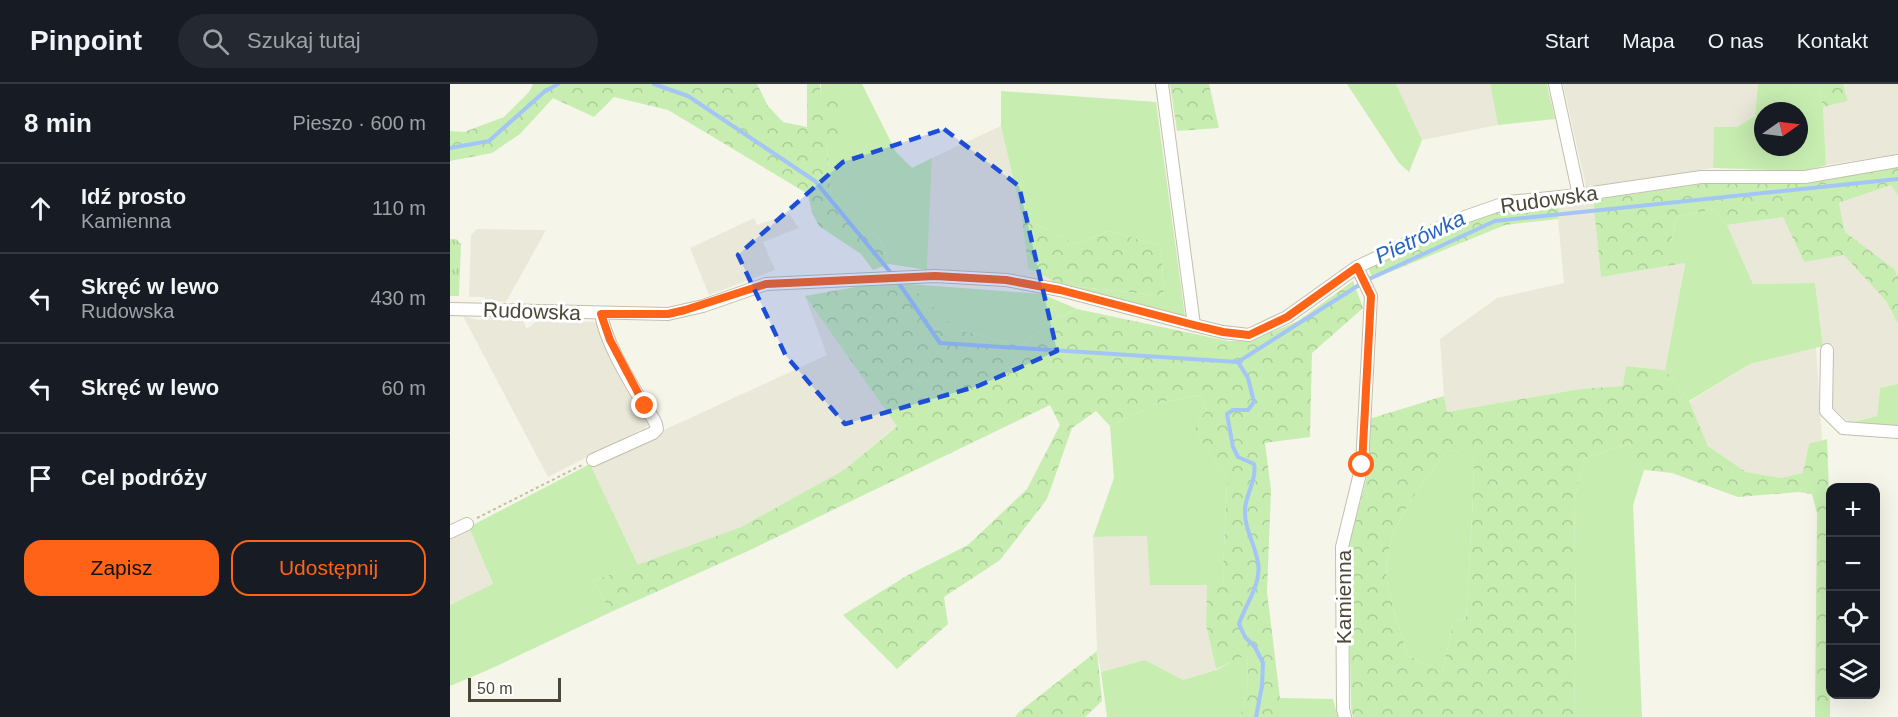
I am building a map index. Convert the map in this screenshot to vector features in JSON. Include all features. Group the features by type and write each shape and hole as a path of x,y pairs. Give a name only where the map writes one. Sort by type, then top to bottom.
{"street":[{"path":"1162,84 1194,325"},
{"path":"1555,84 1579,195"},
{"name":"Rudowska","path":"450,309 668,314 766,284 935,276 1006,280 1060,290 1223,332 1249,335 1287,317 1357,267 1456,220 1508,202 1579,195 1701,177 1805,177 1898,161"},
{"name":"Kamienna","path":"1345,717 1343,709 1342,547 1362,465 1371,296 1357,267"},
{"path":"593,460 653,433 657,429 656,422 610,340 601,314"},
{"path":"1827,350 1826,411 1843,428 1898,432"},
{"path":"450,532 467,524"}],"path":[{"path":"467,524 593,460"}],"highlighted area":[{"path":"944,129 1019,186 1057,351 978,386 845,424 786,356 738,255 843,162"}],"shaded area":[{"path":"1396,84 1490,84 1498,125 1422,140"},
{"path":"1563,84 1758,84 1754,117 1737,127 1714,127 1713,168 1586,187"},
{"path":"1843,84 1898,84 1898,154 1826,165 1823,107 1848,101"},
{"path":"1001,126 1022,217 1028,268 1062,285 927,270 932,158"},
{"path":"1891,185 1898,196 1898,276 1893,269 1845,232 1839,203"},
{"path":"1593,200 1601,277 1685,263 1665,370 1626,366 1624,386 1580,389 1447,412 1440,339 1497,298 1564,283 1558,219 1560,204"},
{"path":"789,214 799,228 763,242 775,270 709,295 690,248 754,218 757,225"},
{"path":"1783,217 1804,262 1844,254 1886,301 1898,324 1898,384 1880,388 1877,416 1850,423 1831,406 1833,344 1823,346 1815,283 1753,284 1727,225"},
{"path":"477,229 546,230 506,302 485,301 485,297 469,297 471,235"},
{"path":"805,296 897,425 844,470 741,527 638,565 590,464 827,355"},
{"path":"463,316 479,320 492,317 521,318 527,329 539,319 595,322 650,425 548,477"},
{"path":"1816,347 1822,441 1809,444 1804,473 1781,478 1746,472 1708,446 1689,402 1750,364"},
{"path":"469,527 493,585 450,605 450,536"},
{"path":"1147,536 1151,585 1207,585 1206,625 1216,670 1183,680 1145,660 1101,672 1097,651 1093,537"}],"green space":[{"path":"533,84 757,84 768,106 783,122 807,127 807,84 820,84 820,94 839,104 839,142 827,143 831,197 882,242 889,264 873,270 861,254 819,226 812,213 808,194 668,110 614,97 594,117 553,98 520,134 492,153 450,161 450,131 464,132 504,117 529,92"},
{"path":"821,84 862,84 896,152 912,168 932,158 927,270 889,264 882,242 831,197 820,94"},
{"path":"1170,84 1209,84 1219,128 1177,131"},
{"path":"1347,84 1396,84 1422,140 1409,172 1399,163"},
{"path":"1490,84 1547,84 1555,119 1498,125"},
{"path":"1758,84 1818,84 1823,107 1826,165 1804,171 1713,168 1714,127 1737,127 1754,117 1754,156 1808,156 1808,102 1756,102"},
{"path":"1818,84 1843,84 1848,101 1823,107"},
{"path":"1001,91 1156,102 1185,316 1062,285 1164,296 1161,246 1109,231 1075,244 1022,217 1001,126"},
{"path":"1898,167 1898,196 1891,185 1839,203 1845,232 1894,269 1898,276 1898,324 1886,301 1844,255 1804,262 1783,217 1727,225 1713,209 1677,217 1671,241 1685,263 1601,277 1593,200 1702,184 1804,184"},
{"path":"1560,204 1558,219 1505,225 1373,279 1368,268 1457,226 1506,209"},
{"path":"1713,209 1727,225 1753,284 1815,283 1823,346 1750,364 1689,401 1665,370 1685,264 1671,241 1677,217"},
{"path":"1022,217 1075,244 1109,231 1161,246 1164,296 1062,285 1028,268"},
{"path":"450,239 456,239 461,244 459,296 450,296"},
{"path":"1353,281 1363,308 1312,353 1310,437 1265,443 1271,490 1267,592 1280,698 1280,717 1240,717 1247,693 1248,654 1216,669 1206,625 1207,585 1224,584 1227,483 1222,469 1196,434 1196,424 1207,410 1200,395 1158,403 1110,426 1096,411 1072,428 1047,499 1000,560 944,597 948,624 897,669 843,615 908,575 968,545 1027,489 1060,425 1050,405 748,551 611,612 593,581 741,527 844,470 897,426 805,296 861,286 909,284 956,329 1020,346 1055,319 1077,309 1228,341 1251,341 1298,321"},
{"path":"909,284 1042,294 1077,309 1055,319 1020,346 956,329"},
{"path":"1626,366 1665,370 1689,401 1708,446 1746,472 1781,478 1803,473 1809,444 1827,439 1829,483 1826,483 1826,699 1830,699 1830,717 1815,717 1817,513 1812,494 1798,492 1738,497 1672,473 1637,469 1630,443 1584,458 1574,500 1576,618 1574,717 1353,717 1348,549 1368,472 1369,419 1444,396 1447,412 1580,389 1623,386","holes":["1448,450 1474,454 1466,618 1453,624 1442,673 1407,655 1387,580 1390,544 1405,510"]},
{"path":"1898,384 1898,427 1850,423 1877,416 1880,388"},
{"path":"1200,395 1207,410 1196,424 1196,434 1222,469 1227,483 1224,585 1150,585 1147,536 1093,537 1114,478 1110,426 1158,403"},
{"path":"1630,443 1637,468 1644,470 1633,505 1642,717 1574,717 1576,618 1574,500 1584,458"},
{"path":"1448,450 1474,453 1473,499 1466,618 1453,624 1442,673 1407,655 1387,580 1387,562 1390,544 1405,510"},
{"path":"590,464 638,565 593,581 611,612 450,686 450,605 493,584 469,527"},
{"path":"1097,651 1102,701 1085,717 1015,717 1019,712"},
{"path":"1248,653 1247,693 1240,717 1107,717 1101,672 1145,660 1183,680 1216,670"},
{"path":"1280,698 1333,699 1338,717 1280,717"}],"waterway":[{"path":"450,148 489,141 544,92 558,84"},
{"path":"654,84 688,96 815,181 891,273"},
{"name":"Pietrówka","path":"1238,362 1367,280 1495,221 1898,179"},
{"path":"898,282 940,343 1238,362"},
{"name":"Pietrówka","path":"1238,362 1248,378 1254,402 1248,410 1233,410 1227,414 1233,447 1238,457 1254,464 1255,470 1246,503 1245,517 1257,556 1259,571 1239,624 1263,663 1262,686 1256,717"}],"route":[{"path":"645,406 610,340 601,314 668,314 703,306 766,284 935,276 1006,280 1060,290 1223,332 1249,335 1287,317 1357,267 1371,296 1362,465"}]}
